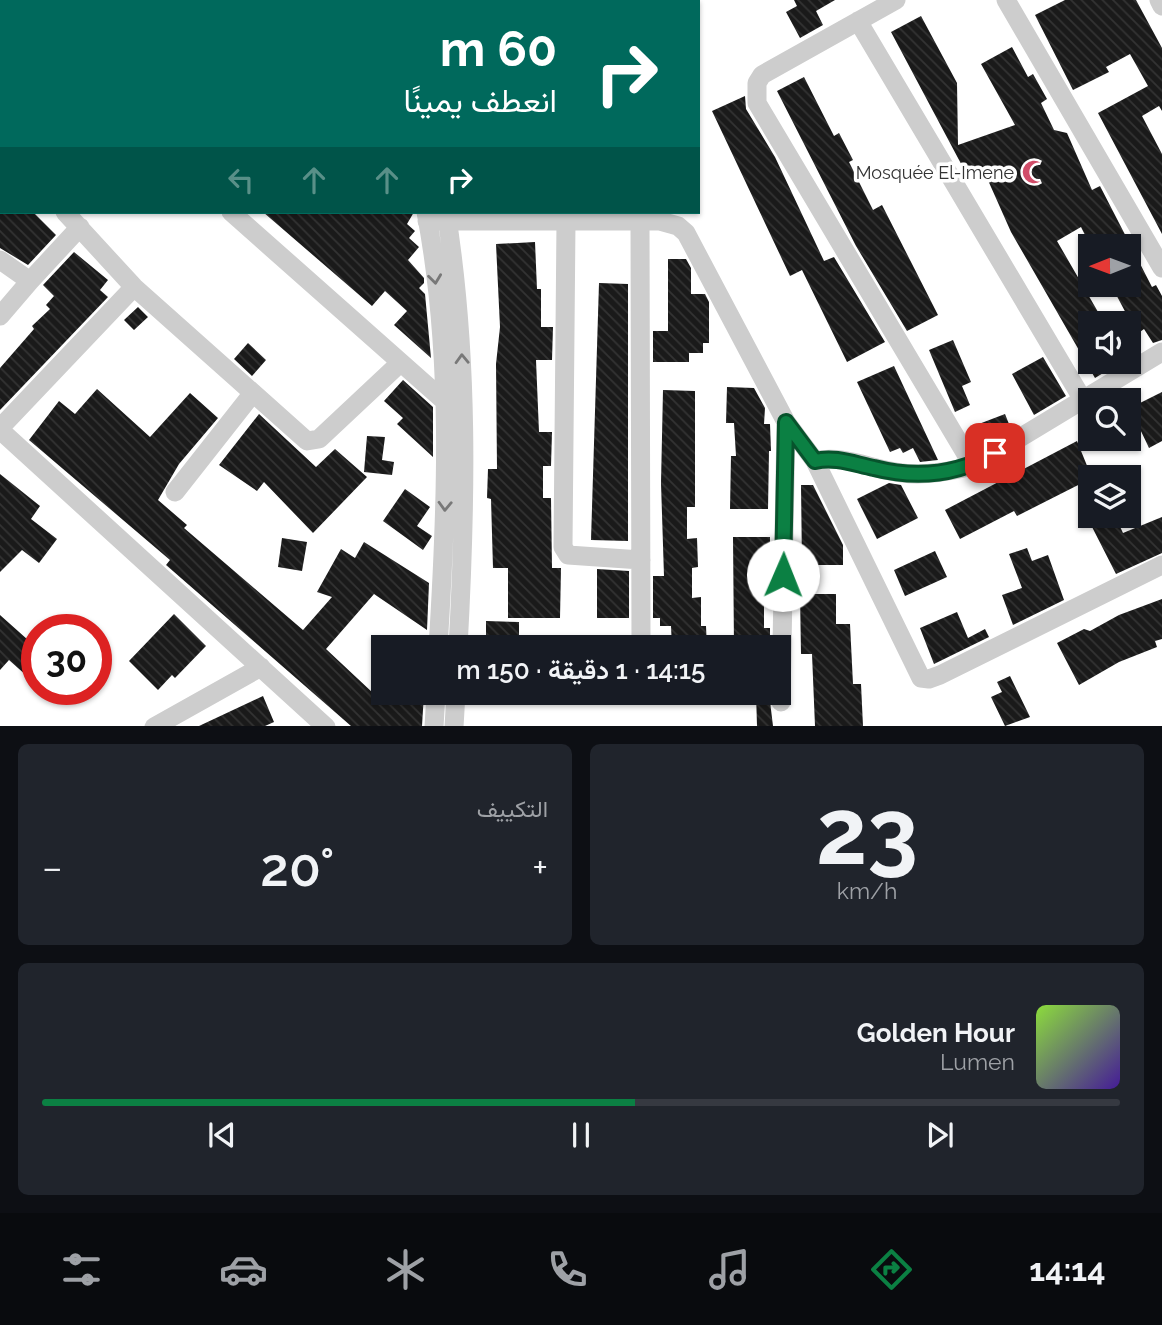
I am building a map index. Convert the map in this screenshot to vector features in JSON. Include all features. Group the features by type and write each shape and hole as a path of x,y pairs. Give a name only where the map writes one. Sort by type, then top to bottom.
{"street":[{"path":"896,0 762,75 757,83 757,103 973,466"},
{"path":"1006,0 1162,268"},
{"path":"1158,0 1162,6"},
{"path":"858,21 1078,392"},
{"path":"67,214 134,287 307,441 319,439 399,364"},
{"path":"232,214 443,402 464,412"},
{"path":"437,216 566,222 670,222 686,233 786,422 815,461 921,678 929,679 940,675 1162,565"},
{"path":"437,216 446,503 439,635"},
{"path":"437,216 460,319 464,412 464,540 459,635"},
{"path":"566,222 563,547 568,555 579,558 641,560"},
{"path":"640,222 641,635"},
{"path":"0,316 80,227"},
{"path":"0,260 30,281"},
{"path":"134,287 0,429 326,726"},
{"path":"1103,388 1162,352"},
{"path":"175,492 253,393"},
{"path":"815,461 836,459 904,474 941,474 973,466 1078,403"},
{"path":"782,635 786,422"},
{"path":"154,726 261,667"},
{"path":"434,726 435,705"},
{"path":"454,726 455,705"}],"building":[{"path":"794,0 835,0 816,11 823,25 800,38 786,12 797,6"},
{"path":"1065,0 1136,0 1162,48 1162,111 1159,106 1142,116 1162,154 1162,234 1098,113 1148,86 1130,54 1106,67 1109,72 1073,90 1035,15"},
{"path":"921,16 957,83 958,145 1015,125 981,64 1012,47 1028,77 1033,74 1047,99 1041,103 1054,130 1067,133 1092,190 1100,186 1125,234 1084,234 1081,227 1057,241 1078,277 1078,298 1090,298 1097,311 1078,311 1078,348 1011,232 983,169 967,175 891,32"},
{"path":"804,77 834,136 839,133 853,160 849,162 873,210 882,205 938,315 907,331 856,246 777,91"},
{"path":"745,96 746,109 775,157 824,261 834,257 885,342 847,362 802,270 790,276 712,111"},
{"path":"0,214 35,214 56,235 28,265 0,248"},
{"path":"265,214 413,214 407,224 415,231 409,238 419,247 408,260 424,278 424,283 419,288 425,294 431,358 394,325 407,311 385,291 372,306"},
{"path":"535,242 537,289 541,289 541,327 553,327 552,360 536,360 539,432 552,432 551,466 543,466 543,498 551,498 552,568 561,568 560,618 508,618 508,568 493,568 491,499 487,498 488,469 497,469 496,364 500,327 496,244"},
{"path":"74,252 108,280 100,290 108,297 0,410 0,368 34,329 32,326 50,309 46,305 54,296 43,285"},
{"path":"668,259 686,259 691,268 691,294 705,294 709,302 709,343 703,343 703,353 689,353 689,362 653,362 653,331 668,331"},
{"path":"1141,266 1152,287 1156,285 1162,296 1162,340 1153,343 1144,329 1141,331 1141,311 1125,311 1118,298 1141,298"},
{"path":"599,283 628,284 628,541 591,540"},
{"path":"138,307 148,317 134,330 124,320"},
{"path":"953,340 971,382 962,386 970,405 955,412 929,350"},
{"path":"248,343 266,360 252,376 234,359"},
{"path":"1043,357 1066,396 1034,415 1012,374"},
{"path":"894,366 938,460 920,462 913,448 903,453 900,448 890,452 857,382"},
{"path":"403,380 433,407 433,457 397,424 403,418 384,401"},
{"path":"727,387 754,388 765,408 764,424 770,424 771,451 768,509 730,509 731,456 736,456 734,423 726,423"},
{"path":"97,389 150,437 190,393 218,418 179,464 158,500 187,525 184,528 303,630 332,597 317,592 341,549 355,558 364,542 429,583 427,630 374,594 326,649 371,691 371,705 423,705 422,726 351,726 166,565 170,560 29,440 59,401 75,414"},
{"path":"663,390 695,391 695,507 687,507 687,539 697,538 698,567 692,568 692,598 701,597 701,626 706,626 706,635 671,635 671,626 660,626 660,618 653,618 653,576 664,576 661,483"},
{"path":"1162,392 1162,441 1149,448 1141,431 1141,402"},
{"path":"259,414 316,467 335,449 367,477 313,533 264,482 257,491 219,465"},
{"path":"1005,414 1011,429 979,448 971,427"},
{"path":"367,436 385,437 382,460 394,462 392,475 364,472"},
{"path":"1077,441 1078,451 1081,451 1087,465 1078,465 1078,485 1017,516 1014,511 960,539 945,510"},
{"path":"0,474 40,506 31,519 57,539 39,563 22,550 0,572"},
{"path":"889,483 901,485 918,518 877,539 857,499"},
{"path":"801,485 813,485 843,545 843,565 802,565"},
{"path":"405,489 430,507 417,526 432,536 423,550 383,521"},
{"path":"1162,517 1162,553 1116,574 1093,528 1121,528 1123,533 1141,528 1141,526"},
{"path":"733,537 770,537 770,599 764,599 764,628 770,628 770,635 734,635"},
{"path":"282,538 307,542 302,571 278,567"},
{"path":"1027,548 1032,561 1048,555 1064,600 1013,625 1002,595 1022,588 1009,554"},
{"path":"935,551 947,577 905,596 894,570"},
{"path":"597,569 629,571 629,618 597,618"},
{"path":"800,594 836,594 836,624 850,624 853,684 861,684 863,726 815,726 812,654 801,654"},
{"path":"1162,599 1162,639 1155,641 1157,647 1119,662 1079,685 1057,643 1084,629 1090,631 1119,615"},
{"path":"957,612 968,638 985,629 989,637 934,664 920,628"},
{"path":"174,614 206,646 175,678 172,675 158,690 129,661"},
{"path":"0,615 21,634 21,671 9,660 0,670"},
{"path":"486,621 519,622 519,635 486,635"},
{"path":"1010,676 1030,717 1005,726 991,697 1002,692 997,682"},
{"path":"263,696 274,722 265,726 199,726"},
{"path":"756,705 770,705 773,726 757,726"}],"place":[{"name":"Mosquée El-Imene","path":"1034,172"}],"route":[{"path":"783,575 786,422 815,461 836,459 904,474 941,474 973,466 995,453"}]}
